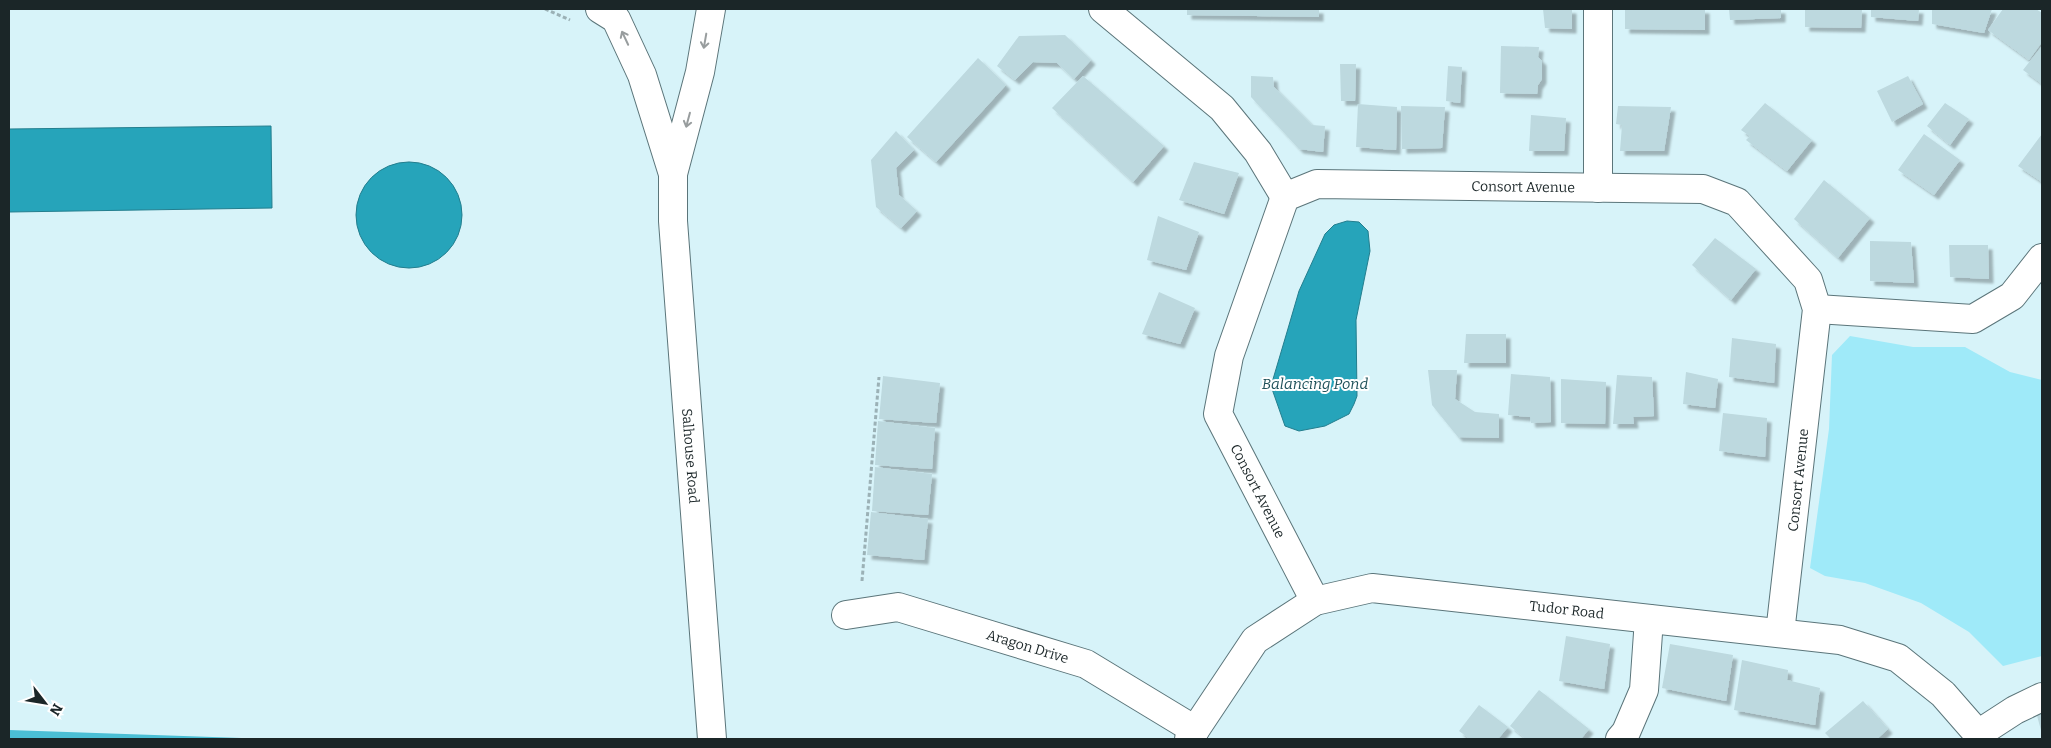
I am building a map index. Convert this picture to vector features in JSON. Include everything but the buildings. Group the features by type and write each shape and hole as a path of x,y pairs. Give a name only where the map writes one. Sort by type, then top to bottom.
{"street":[{"name":"Salhouse Road","path":"600,9 616,19 642,75 674,174"},
{"name":"Salhouse Road","path":"711,9 700,72 674,174 673,222 712,739"},
{"path":"1103,9 1222,108 1258,152 1285,197"},
{"path":"1598,9 1598,188"},
{"name":"Consort Avenue","path":"1315,601 1218,414 1229,356 1285,197 1317,184 1703,189 1737,202 1808,280 1817,308 1780,633"},
{"path":"1817,308 1973,319 2012,296 2042,258"},
{"name":"Tudor Road","path":"1192,734 1255,640 1315,601 1372,588 1840,640 1898,658 1943,694 1978,737 2015,710 2042,697"},
{"name":"Aragon Drive","path":"853,614 898,606 1086,664 1192,734"},
{"path":"1620,739 1626,732 1644,690 1649,619"}],"path":[{"path":"853,614 879,377"}],"shaded area":[{"path":"1850,336 1913,347 1965,347 2010,372 2042,380 2042,656 2003,666 1969,632 1921,603 1865,583 1825,576 1810,568 1829,429 1832,355"},
{"path":"9,730 267,739 9,739"}],"water":[{"path":"271,126 272,208 9,212 9,129"},
{"path":"409,162 429,166 447,177 458,195 462,215 458,235 447,253 429,264 409,268 389,264 371,253 360,235 356,215 360,195 371,177 389,166"},
{"name":"Balancing Pond","path":"1347,221 1359,222 1368,231 1370,251 1356,320 1357,396 1349,414 1325,426 1299,431 1285,426 1271,386 1299,291 1325,234 1334,225"}]}
